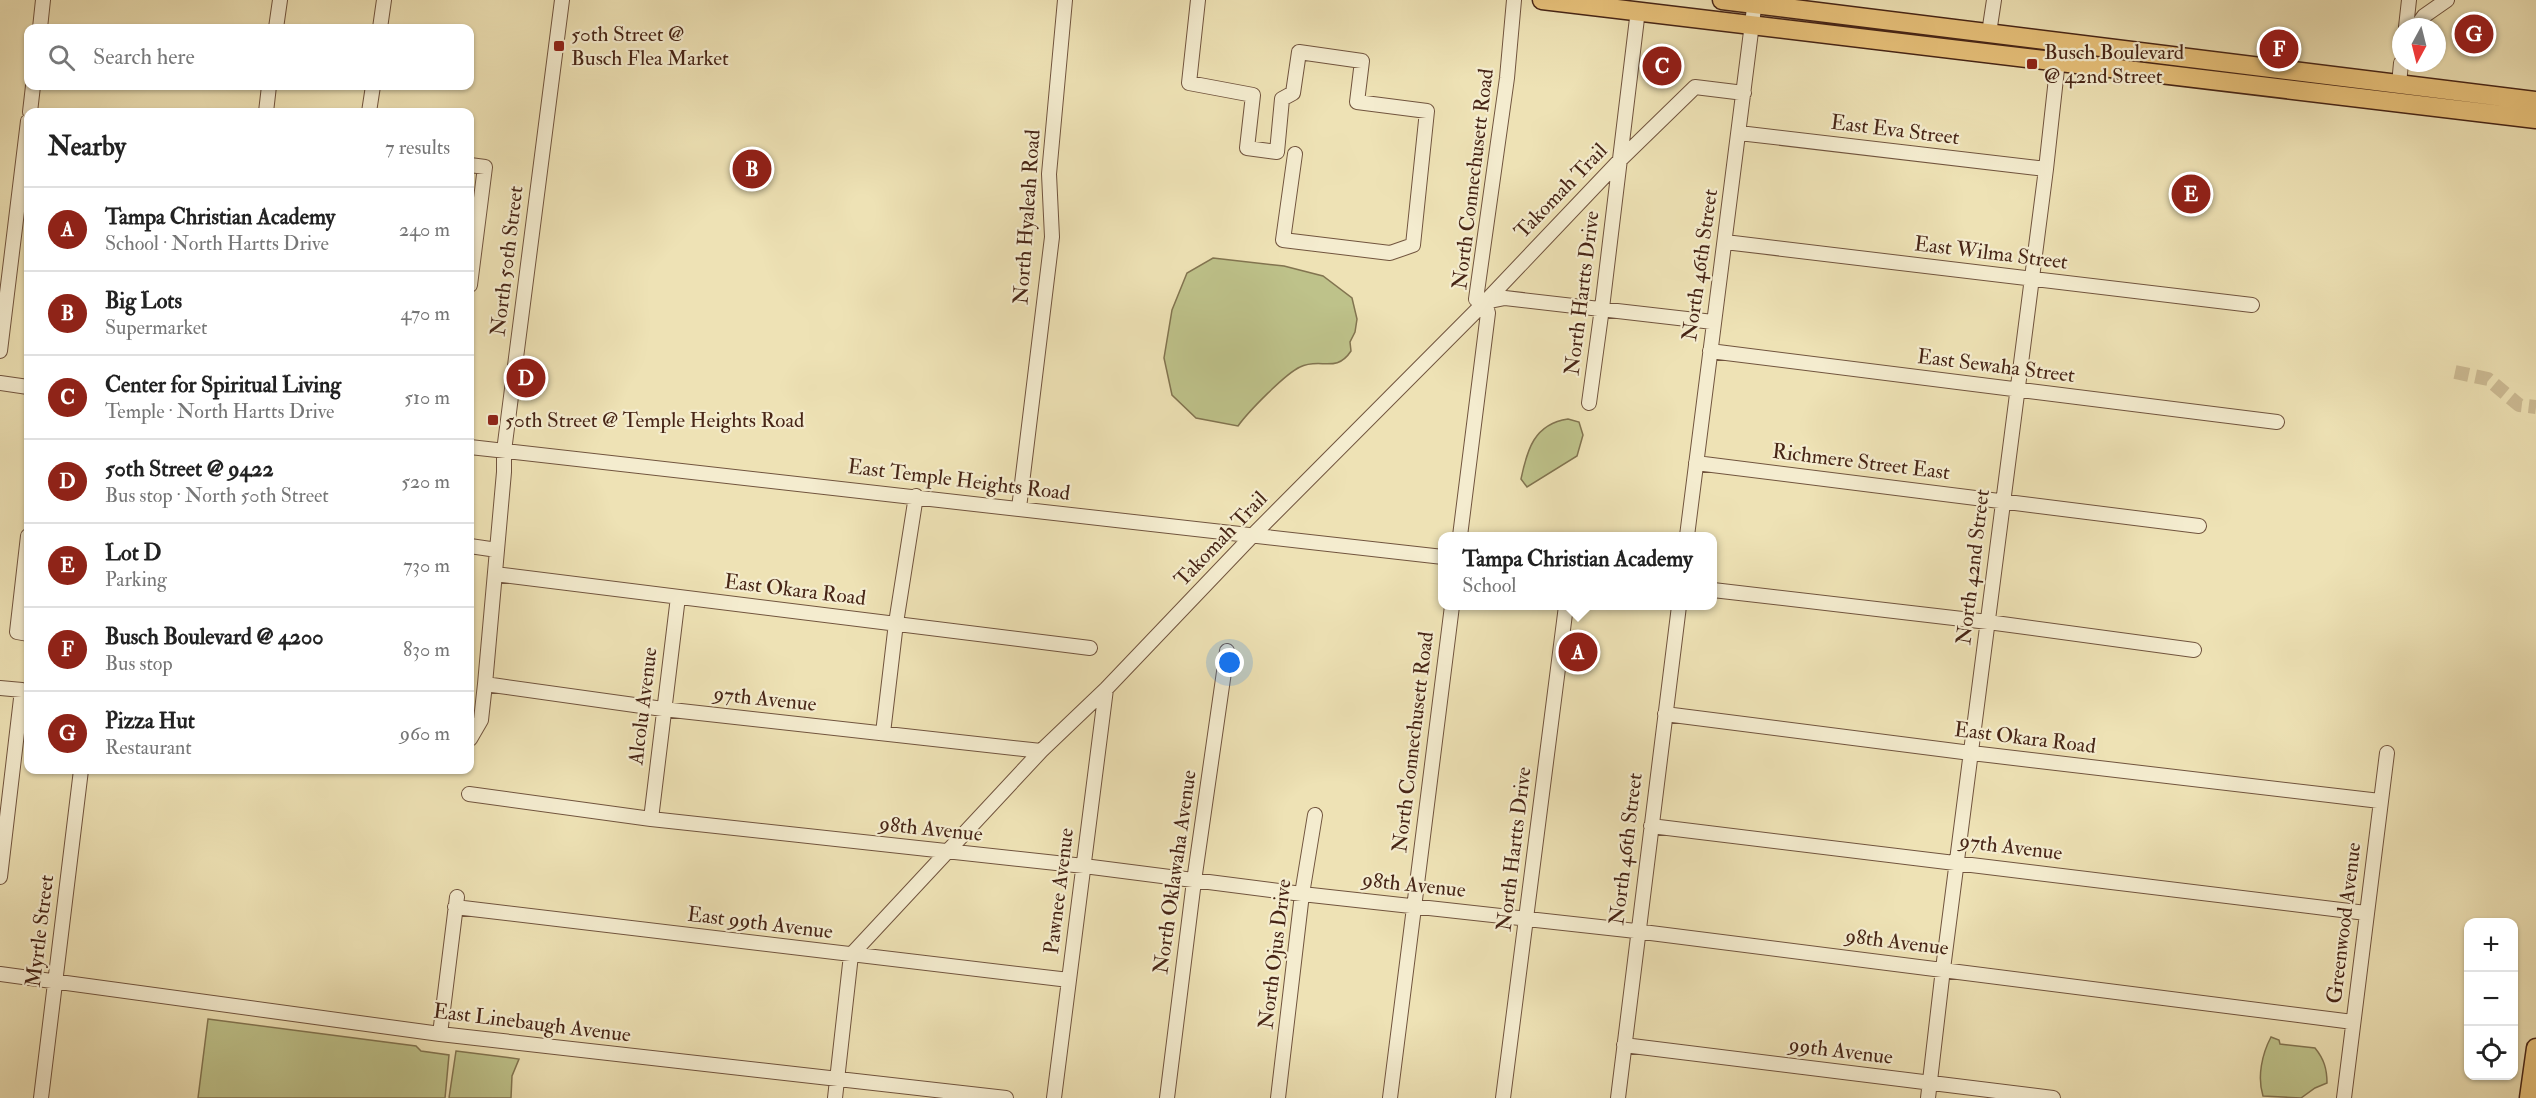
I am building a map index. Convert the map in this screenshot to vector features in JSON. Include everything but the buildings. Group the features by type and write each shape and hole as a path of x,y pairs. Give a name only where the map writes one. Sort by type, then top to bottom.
{"main road":[{"path":"1542,0 2536,118"},
{"path":"1722,0 1755,2 2536,101"},
{"path":"2283,87 2311,82 2385,89 2398,84"},
{"path":"2529,1098 2536,1048"}],"street":[{"path":"41,24 44,0"},
{"path":"277,24 280,0"},
{"path":"381,24 384,0"},
{"name":"North 50th Street","path":"474,731 480,720 485,684 504,451 562,0"},
{"name":"North Hyaleah Road","path":"1019,508 1052,237 1049,174 1065,0"},
{"path":"1198,0 1189,83 1253,95 1247,148 1277,152 1282,99 1293,93 1299,52 1362,61 1357,102 1427,111 1413,245 1390,253 1283,240 1295,154"},
{"name":"North Connechusett Road","path":"1461,532 1488,313 1485,302 1476,299 1507,78 1514,0"},
{"path":"1989,33 1994,0"},
{"path":"2407,18 2409,0"},
{"path":"2423,18 2446,0"},
{"name":"North 46th Street","path":"1688,532 1755,2"},
{"name":"North Hartts Drive","path":"1589,403 1638,10"},
{"name":"North 42nd Street","path":"1928,1098 2002,500 2046,169 2060,42"},
{"path":"2398,84 2400,72"},
{"name":"Takomah Trail","path":"851,954 1041,751 1106,689 1253,535 1485,302 1620,160 1695,87 1744,93"},
{"path":"30,108 33,90"},
{"path":"266,108 269,90"},
{"path":"370,108 372,90"},
{"name":"East Eva Street","path":"1738,133 2046,169"},
{"path":"0,351 24,154"},
{"path":"474,166 484,167 474,251"},
{"name":"East Wilma Street","path":"1725,242 2252,305"},
{"path":"1485,302 1505,298 1713,322"},
{"name":"East Sewaha Street","path":"1710,351 2277,422"},
{"path":"0,383 24,386"},
{"name":"East Temple Heights Road","path":"474,447 1438,556"},
{"name":"Richmere Street East","path":"1696,464 2199,526"},
{"path":"883,732 896,623 916,496"},
{"path":"474,547 497,550"},
{"path":"24,571 17,632 24,633"},
{"name":"East Okara Road","path":"495,574 1090,648"},
{"path":"1717,590 1988,622 2194,650"},
{"name":"Alcolu Avenue","path":"651,819 678,597"},
{"name":"North Connechusett Road","path":"1390,1098 1451,610"},
{"name":"North Hartts Drive","path":"1503,1098 1565,610"},
{"name":"North 46th Street","path":"1618,1098 1678,610"},
{"name":"North Oklawaha Avenue","path":"1167,1098 1194,881 1227,651"},
{"name":"97th Avenue","path":"485,684 663,709 1041,751"},
{"path":"0,688 22,690 0,877"},
{"name":"Pawnee Avenue","path":"1054,1098 1106,689"},
{"name":"East Okara Road","path":"1665,714 2380,801"},
{"name":"Greenwood Avenue","path":"2344,1098 2387,753"},
{"name":"Myrtle Street","path":"41,1098 81,774"},
{"name":"98th Avenue","path":"469,794 651,819 1084,866 1302,894 1414,905 1943,969 2353,1022"},
{"name":"North Ojus Drive","path":"1278,1098 1302,894 1315,815"},
{"name":"97th Avenue","path":"1651,826 1958,861 2366,913"},
{"name":"East 99th Avenue","path":"440,1034 456,902 1069,980"},
{"path":"835,1098 851,954"},
{"name":"East Linebaugh Avenue","path":"0,975 440,1034 944,1095 1006,1098"},
{"name":"99th Avenue","path":"1624,1045 2053,1098"},
{"path":"827,1098 837,1081"}],"green space":[{"path":"1213,258 1284,266 1323,276 1352,298 1357,319 1355,332 1350,342 1351,351 1345,358 1334,364 1307,364 1293,371 1267,394 1238,426 1196,418 1172,395 1164,358 1172,310 1187,273"},
{"path":"1568,419 1579,422 1583,435 1577,456 1527,487 1521,479 1526,458 1534,440 1547,426"},
{"path":"208,1019 416,1046 421,1051 449,1055 445,1098 198,1098"},
{"path":"2271,1037 2279,1040 2280,1044 2315,1048 2324,1064 2327,1083 2301,1098 2263,1096 2260,1081 2261,1066"},
{"path":"456,1051 519,1059 512,1076 511,1098 449,1098"}],"tunnel":[{"path":"2455,372 2488,379 2519,405 2536,407"}],"place":[{"name":"Pizza Hut","path":"2474,34"},
{"name":"50th Street @ Busch Flea Market","path":"559,46"},
{"name":"Busch Boulevard @ 4200","path":"2279,49"},
{"name":"Busch Boulevard @ 42nd Street","path":"2032,64"},
{"name":"Center for Spiritual Living","path":"1662,66"},
{"name":"Big Lots","path":"752,169"},
{"name":"Lot D","path":"2191,194"},
{"name":"50th Street @ 9422","path":"526,378"},
{"name":"50th Street @ Temple Heights Road","path":"493,420"},
{"name":"Tampa Christian Academy","path":"1578,652"}]}
